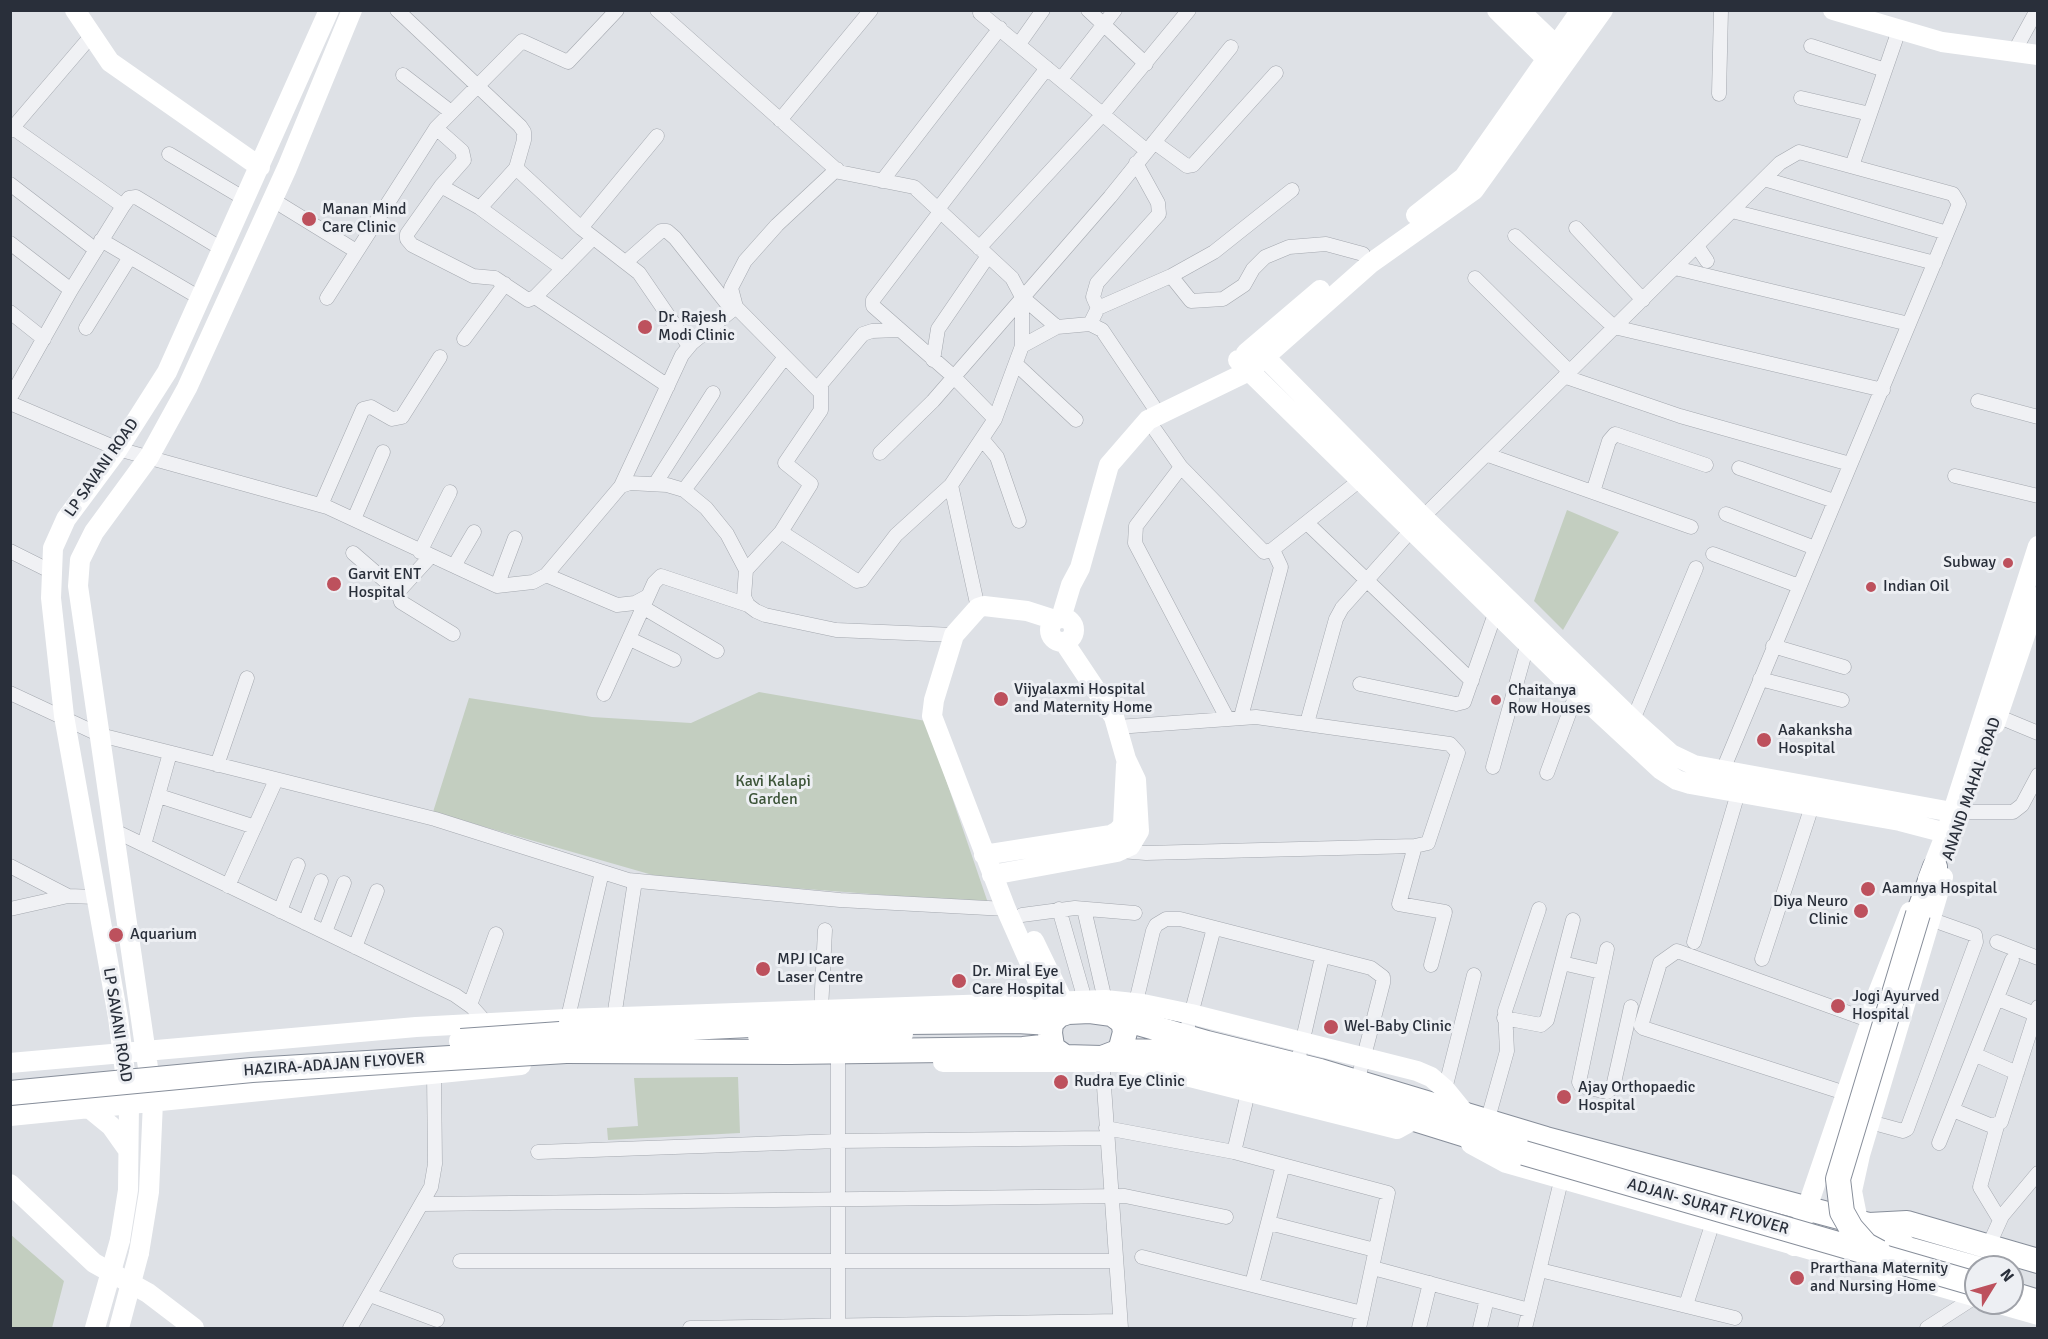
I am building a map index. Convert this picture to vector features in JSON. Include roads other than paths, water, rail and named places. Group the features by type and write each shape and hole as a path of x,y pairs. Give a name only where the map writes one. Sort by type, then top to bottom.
{"highway":[{"path":"1901,1255 1866,1245 1851,1228 1842,1212 1838,1179 1924,917 1935,867"},
{"path":"1108,1057 1125,1032 1123,1010"},
{"path":"1184,1045 1168,1052 1108,1057 1065,1057 1057,1019 1090,1011 1123,1010 1184,1045 1300,1054 1357,1083 1477,1119 1864,1223 1907,1223 2037,1261"},
{"name":"HAZIRA-ADAJAN FLYOVER","path":"10,1078 244,1055 652,1028 793,1023 1057,1019"},
{"name":"HAZIRA-ADAJAN FLYOVER","path":"10,1093 252,1070 564,1034 658,1053 1023,1049 1057,1019"},
{"name":"ADJAN- SURAT FLYOVER","path":"1184,1045 1250,1083 1415,1119 1524,1153 1901,1255 1964,1266"},
{"name":"ADJAN- SURAT FLYOVER","path":"1864,1223 1901,1255 1964,1287"}],"street":[{"path":"75,10 110,62 260,167"},
{"name":"LP SAVANI ROAD","path":"95,1329 120,1240 128,1190 129,1104 118,1017 64,716 50,571 53,548 66,519 118,449 167,372 329,10"},
{"name":"LP SAVANI ROAD","path":"119,1329 139,1253 149,1192 153,1102 141,1006 78,586 81,560 94,532 149,457 187,388 273,200 352,10"},
{"path":"397,10 524,132 516,168 480,208"},
{"path":"327,298 436,128 522,41 568,62 617,10"},
{"path":"657,10 837,170 914,188 1012,278 1022,297 1057,327"},
{"path":"780,120 871,10"},
{"path":"1018,44 1043,10"},
{"path":"1088,10 1146,63"},
{"path":"1061,79 1116,10"},
{"path":"933,360 938,329 984,252 1189,10"},
{"path":"1497,10 1558,59"},
{"path":"1519,10 1558,59"},
{"path":"1059,621 1071,585 1080,568 1108,465 1154,418 1219,384 1371,263 1480,183 1558,59 1581,10"},
{"path":"1260,352 1363,254 1464,177 1558,59 1603,10"},
{"path":"1719,94 1722,10"},
{"path":"1833,10 1942,42 2037,55"},
{"path":"2014,52 2037,10"},
{"path":"980,13 1103,114 1150,147 1187,166 1193,165 1276,73"},
{"path":"882,181 1000,28"},
{"path":"1852,166 1899,30"},
{"path":"92,35 12,129 123,206"},
{"path":"1811,45 1885,70"},
{"path":"880,453 954,377 1150,147 1231,47"},
{"path":"995,419 954,377 875,310 873,300 1047,68"},
{"path":"403,75 451,112"},
{"path":"1801,98 1870,114"},
{"path":"436,128 464,155 464,160 441,186 407,234 407,239 423,251 473,276 495,278 506,284 524,300 535,297 593,238"},
{"path":"581,228 657,136"},
{"path":"1307,723 1336,619 1366,580 1417,523 1488,455 1614,327 1786,157 1799,152 1953,194 1959,204 1719,780"},
{"path":"169,154 245,199"},
{"path":"1098,308 1093,297 1097,283 1159,214 1158,203 1136,163"},
{"path":"516,168 581,228 639,273 689,346"},
{"path":"734,309 731,288 745,261 777,225 837,170"},
{"path":"1764,179 1947,233"},
{"path":"10,184 98,245 130,257 200,298"},
{"path":"441,186 480,208 563,269"},
{"path":"1090,324 1098,308 1171,276 1214,252 1292,190"},
{"path":"10,398 71,290 129,198 136,197 222,249"},
{"path":"273,200 357,251"},
{"path":"1732,211 1935,264"},
{"path":"1576,228 1643,300"},
{"path":"626,262 662,231 667,231 734,309 821,393"},
{"path":"1515,236 1614,327 1883,390"},
{"path":"10,243 71,290"},
{"path":"1171,276 1191,301 1223,299 1244,285 1253,269 1265,257 1289,247 1326,244 1363,254"},
{"path":"1697,246 1707,261"},
{"path":"86,328 130,257"},
{"path":"1675,268 1909,324"},
{"path":"1475,278 1568,375 1680,416 1850,464"},
{"path":"464,339 506,284"},
{"path":"535,297 668,386"},
{"path":"781,532 857,581 861,580 896,535 951,484 995,419 1022,346 1022,297"},
{"path":"10,403 118,449 321,505 497,586 533,582 546,575 621,486 689,346 734,309"},
{"path":"10,312 44,339"},
{"path":"1022,346 1057,327 1090,324 1102,330 1181,467 1259,549 1269,553 1360,480"},
{"path":"746,570 781,532 811,484 785,463 821,410 821,384 863,334 872,331 898,330"},
{"path":"1260,352 1496,611 1576,692 1660,769 1677,780 1719,780 1953,819"},
{"path":"321,505 363,409 370,407 392,419 402,417 440,357"},
{"path":"684,490 785,357"},
{"path":"1016,364 1076,420"},
{"path":"1244,365 1360,480 1417,523 1633,720 1685,763 1719,780 1738,793 1900,821 1953,819 2013,812 2022,805 2037,775"},
{"path":"655,484 713,393"},
{"path":"1978,401 2037,417"},
{"path":"1593,492 1609,441 1615,434 1706,465"},
{"path":"982,439 997,457 1019,521"},
{"path":"354,519 383,452"},
{"path":"1488,455 1691,527"},
{"path":"1181,467 1136,526 1135,543 1234,718"},
{"path":"1739,468 1834,501"},
{"path":"1955,476 2037,496"},
{"path":"621,486 630,483 655,484 684,490 717,520 737,548 746,570 744,588 748,605"},
{"path":"951,484 978,608"},
{"path":"398,592 425,554 450,492"},
{"path":"1726,514 1815,548"},
{"path":"1307,523 1472,681"},
{"path":"454,567 474,532"},
{"path":"497,586 515,538"},
{"name":"ANAND MAHAL ROAD","path":"1854,1262 1864,1223 1852,1191 1924,917 1953,819 1997,716 2032,606 2037,546"},
{"path":"1234,718 1281,567 1273,550"},
{"path":"10,551 50,571"},
{"path":"353,554 398,592 401,602 453,634"},
{"path":"1713,554 1798,586"},
{"path":"1633,720 1696,568"},
{"path":"546,575 617,604 646,602 717,651"},
{"path":"604,694 657,579 666,575 748,605 765,615 836,630 954,635"},
{"path":"998,873 1118,851 1130,846 1139,831 1136,780 1126,759 1117,727 1104,698 1064,642 1073,635 1074,627 1027,611 1009,611 984,606 978,608 954,635 934,700 933,722 991,854 998,873 1057,1019"},
{"name":"ANAND MAHAL ROAD","path":"1794,1246 1871,1021 1874,1004 1902,928 1935,867 2032,606"},
{"path":"1360,684 1460,704 1467,697 1496,611"},
{"path":"630,639 674,660"},
{"path":"1493,767 1528,642"},
{"path":"1773,646 1844,667"},
{"path":"217,765 247,678"},
{"path":"1760,679 1842,700"},
{"path":"1547,773 1576,692"},
{"path":"10,693 64,716 100,735 435,819 635,881 840,900 1014,912 1084,909 1135,913"},
{"path":"1997,716 2037,733"},
{"path":"1117,727 1234,718 1307,723 1449,744 1455,747 1458,753 1429,841 1415,846 1146,854 1118,851"},
{"path":"144,845 170,753"},
{"path":"991,854 1111,835 1118,831 1123,825 1126,759"},
{"path":"228,886 276,780"},
{"path":"1694,942 1738,793"},
{"path":"159,796 255,827"},
{"path":"1762,959 1812,806"},
{"path":"115,831 455,995 470,1005 488,1024"},
{"path":"1415,846 1398,904 1445,912 1431,965"},
{"path":"280,911 298,865"},
{"path":"10,866 68,896"},
{"path":"564,1034 602,872"},
{"path":"305,923 321,880"},
{"path":"614,1017 635,881"},
{"path":"325,932 344,883"},
{"path":"355,946 377,891"},
{"path":"10,909 68,896 96,897"},
{"path":"1057,1019 1059,909"},
{"path":"1084,909 1123,1010"},
{"path":"1322,957 1300,1054 1364,1058 1417,1071 1431,1077 1477,1119 1507,1051 1504,1018 1539,909"},
{"path":"1870,1122 1903,1131 1907,1129 1977,942 1975,935 1924,917"},
{"path":"1123,1010 1156,925 1166,919 1173,918 1371,968 1383,976 1357,1083"},
{"path":"1504,1018 1544,1024 1573,920"},
{"path":"1184,1045 1214,928"},
{"path":"821,1010 825,930"},
{"path":"470,1005 495,934"},
{"path":"1997,942 2037,958"},
{"path":"1607,949 1579,1082 1581,1086 1607,1092 1613,1087 1631,1007"},
{"path":"1845,1092 1643,1028 1641,1026 1660,963 1677,951 1871,1021"},
{"path":"1939,1143 2012,960"},
{"path":"1562,963 1601,972"},
{"path":"1445,1089 1474,975"},
{"path":"1998,999 2036,1011 2033,1034 2001,1122 1997,1126 1980,1187 2000,1220"},
{"path":"141,1006 159,1033 177,1047"},
{"path":"10,1063 177,1047 488,1024 564,1034 614,1017 821,1010 1057,1019"},
{"path":"97,1054 111,1039 118,1017"},
{"path":"1976,1055 2017,1073"},
{"path":"10,1116 569,1060 838,1062 1108,1057 1107,1133 1121,1325 690,1329"},
{"path":"838,1062 838,1327"},
{"path":"350,1329 423,1204 435,1175 434,1073"},
{"path":"1234,1152 1250,1083"},
{"path":"152,1139 165,1117 190,1098"},
{"path":"88,1108 111,1126 128,1150"},
{"path":"1953,1110 1997,1126"},
{"path":"1441,1128 1506,1163 1562,1177 1794,1246 1964,1290"},
{"path":"538,1152 1107,1133 1234,1152 1388,1192 1359,1329"},
{"path":"1252,1284 1283,1165"},
{"path":"1988,1247 2000,1220 2037,1173"},
{"path":"1525,1329 1562,1177"},
{"path":"10,1184 94,1263 148,1293 194,1329"},
{"path":"423,1204 1125,1196 1227,1217"},
{"path":"1686,1305 1713,1222"},
{"path":"1269,1223 1376,1250"},
{"path":"1142,1257 1362,1313"},
{"path":"460,1261 1116,1261"},
{"path":"1373,1268 1529,1310"},
{"path":"1540,1270 1735,1318"},
{"path":"1419,1329 1430,1283"},
{"path":"370,1295 437,1320"},
{"path":"1480,1329 1487,1299"},
{"path":"1927,1329 1964,1301"}],"place":[{"name":"Manan Mind Care Clinic","path":"309,219"},
{"name":"Dr. Rajesh Modi Clinic","path":"645,327"},
{"name":"Subway","path":"2008,563"},
{"name":"Garvit ENT Hospital","path":"334,584"},
{"name":"Indian Oil","path":"1871,587"},
{"name":"Vijyalaxmi Hospital and Maternity Home","path":"1001,699"},
{"name":"Chaitanya Row Houses","path":"1496,700"},
{"name":"Aakanksha Hospital","path":"1764,740"},
{"name":"Aamnya Hospital","path":"1868,889"},
{"name":"Diya Neuro Clinic","path":"1861,911"},
{"name":"Aquarium","path":"116,935"},
{"name":"MPJ ICare Laser Centre","path":"763,969"},
{"name":"Dr. Miral Eye Care Hospital","path":"959,981"},
{"name":"Jogi Ayurved Hospital","path":"1838,1006"},
{"name":"Wel-Baby Clinic","path":"1331,1027"},
{"name":"Rudra Eye Clinic","path":"1061,1082"},
{"name":"Ajay Orthopaedic Hospital","path":"1564,1097"},
{"name":"Prarthana Maternity and Nursing Home","path":"1797,1278"}],"park label":[{"name":"Kavi Kalapi Garden","path":"773,791"}]}
